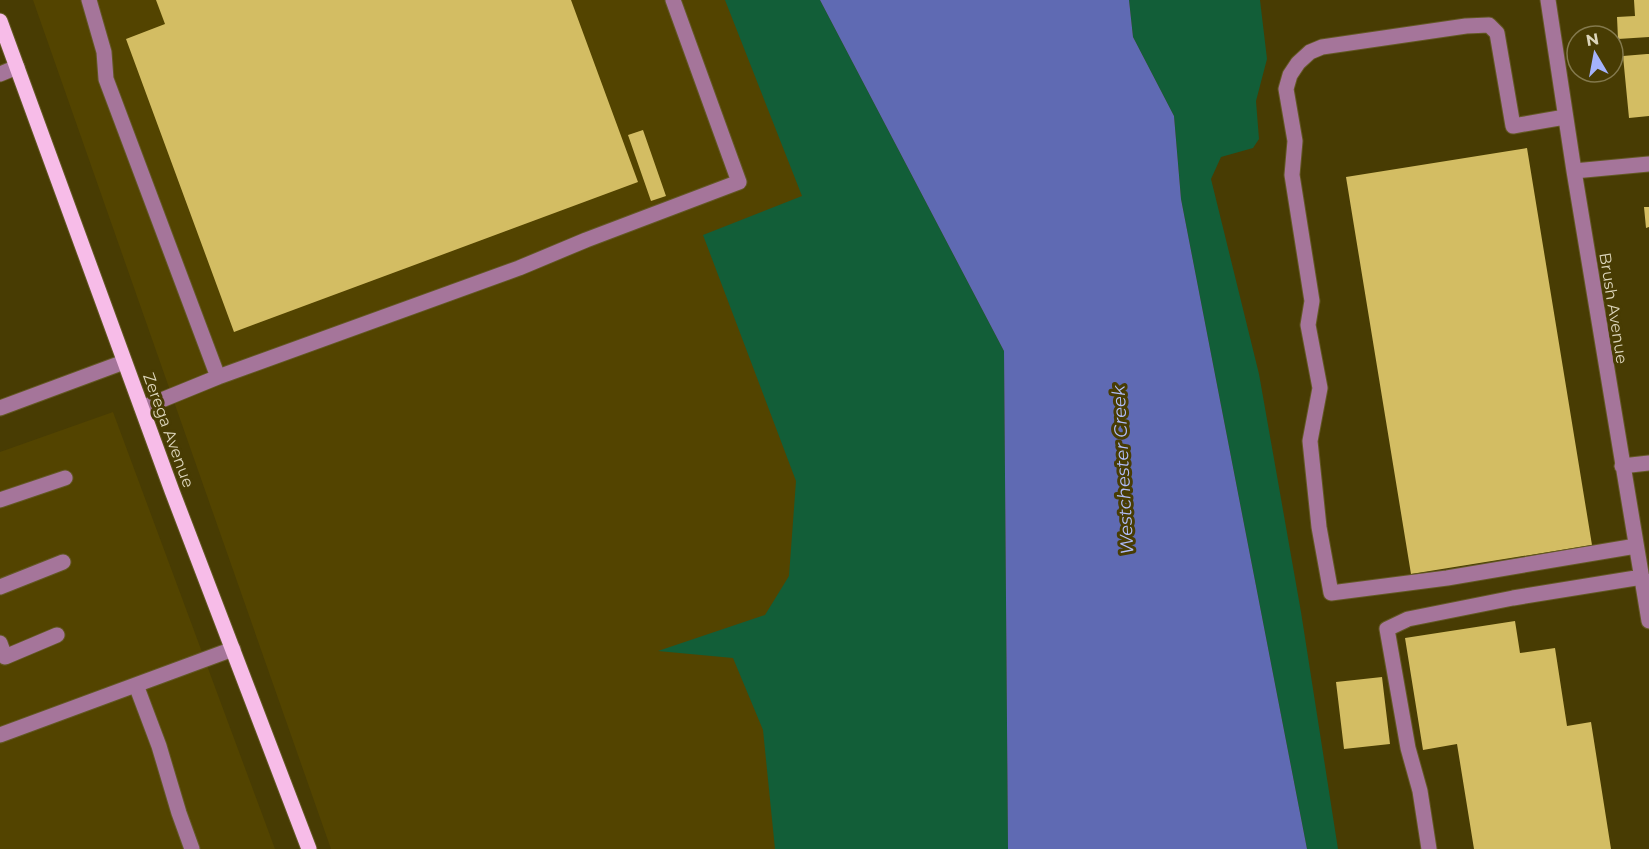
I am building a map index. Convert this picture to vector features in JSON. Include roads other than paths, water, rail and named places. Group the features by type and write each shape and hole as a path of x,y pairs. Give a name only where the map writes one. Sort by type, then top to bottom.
{"main road":[{"name":"Zerega Avenue","path":"0,21 124,362 309,849"}],"street":[{"path":"89,0 104,52 106,79 218,377"},
{"path":"142,408 218,377 519,268 740,182 673,0"},
{"name":"Brush Avenue","path":"1548,0 1565,117 1649,621"},
{"path":"1565,117 1513,126 1497,33 1489,25 1466,26 1322,47 1310,52 1298,63 1290,75 1286,88 1295,141 1292,175 1312,301 1308,325 1320,388 1310,441 1319,526 1331,593 1447,578 1636,546"},
{"path":"0,74 17,67"},
{"path":"1574,171 1649,164"},
{"path":"0,408 124,362"},
{"path":"1622,466 1649,463"},
{"path":"0,500 65,478"},
{"path":"0,587 63,562"},
{"path":"1429,849 1420,791 1408,748 1388,629 1408,619 1524,596 1642,577"},
{"path":"0,643 5,657 57,635"},
{"path":"0,735 233,649"},
{"path":"136,685 159,746 192,849"}],"water":[{"name":"Westchester Creek","path":"820,0 1129,0 1133,37 1174,116 1181,199 1307,849 1008,849 1004,351"}]}
